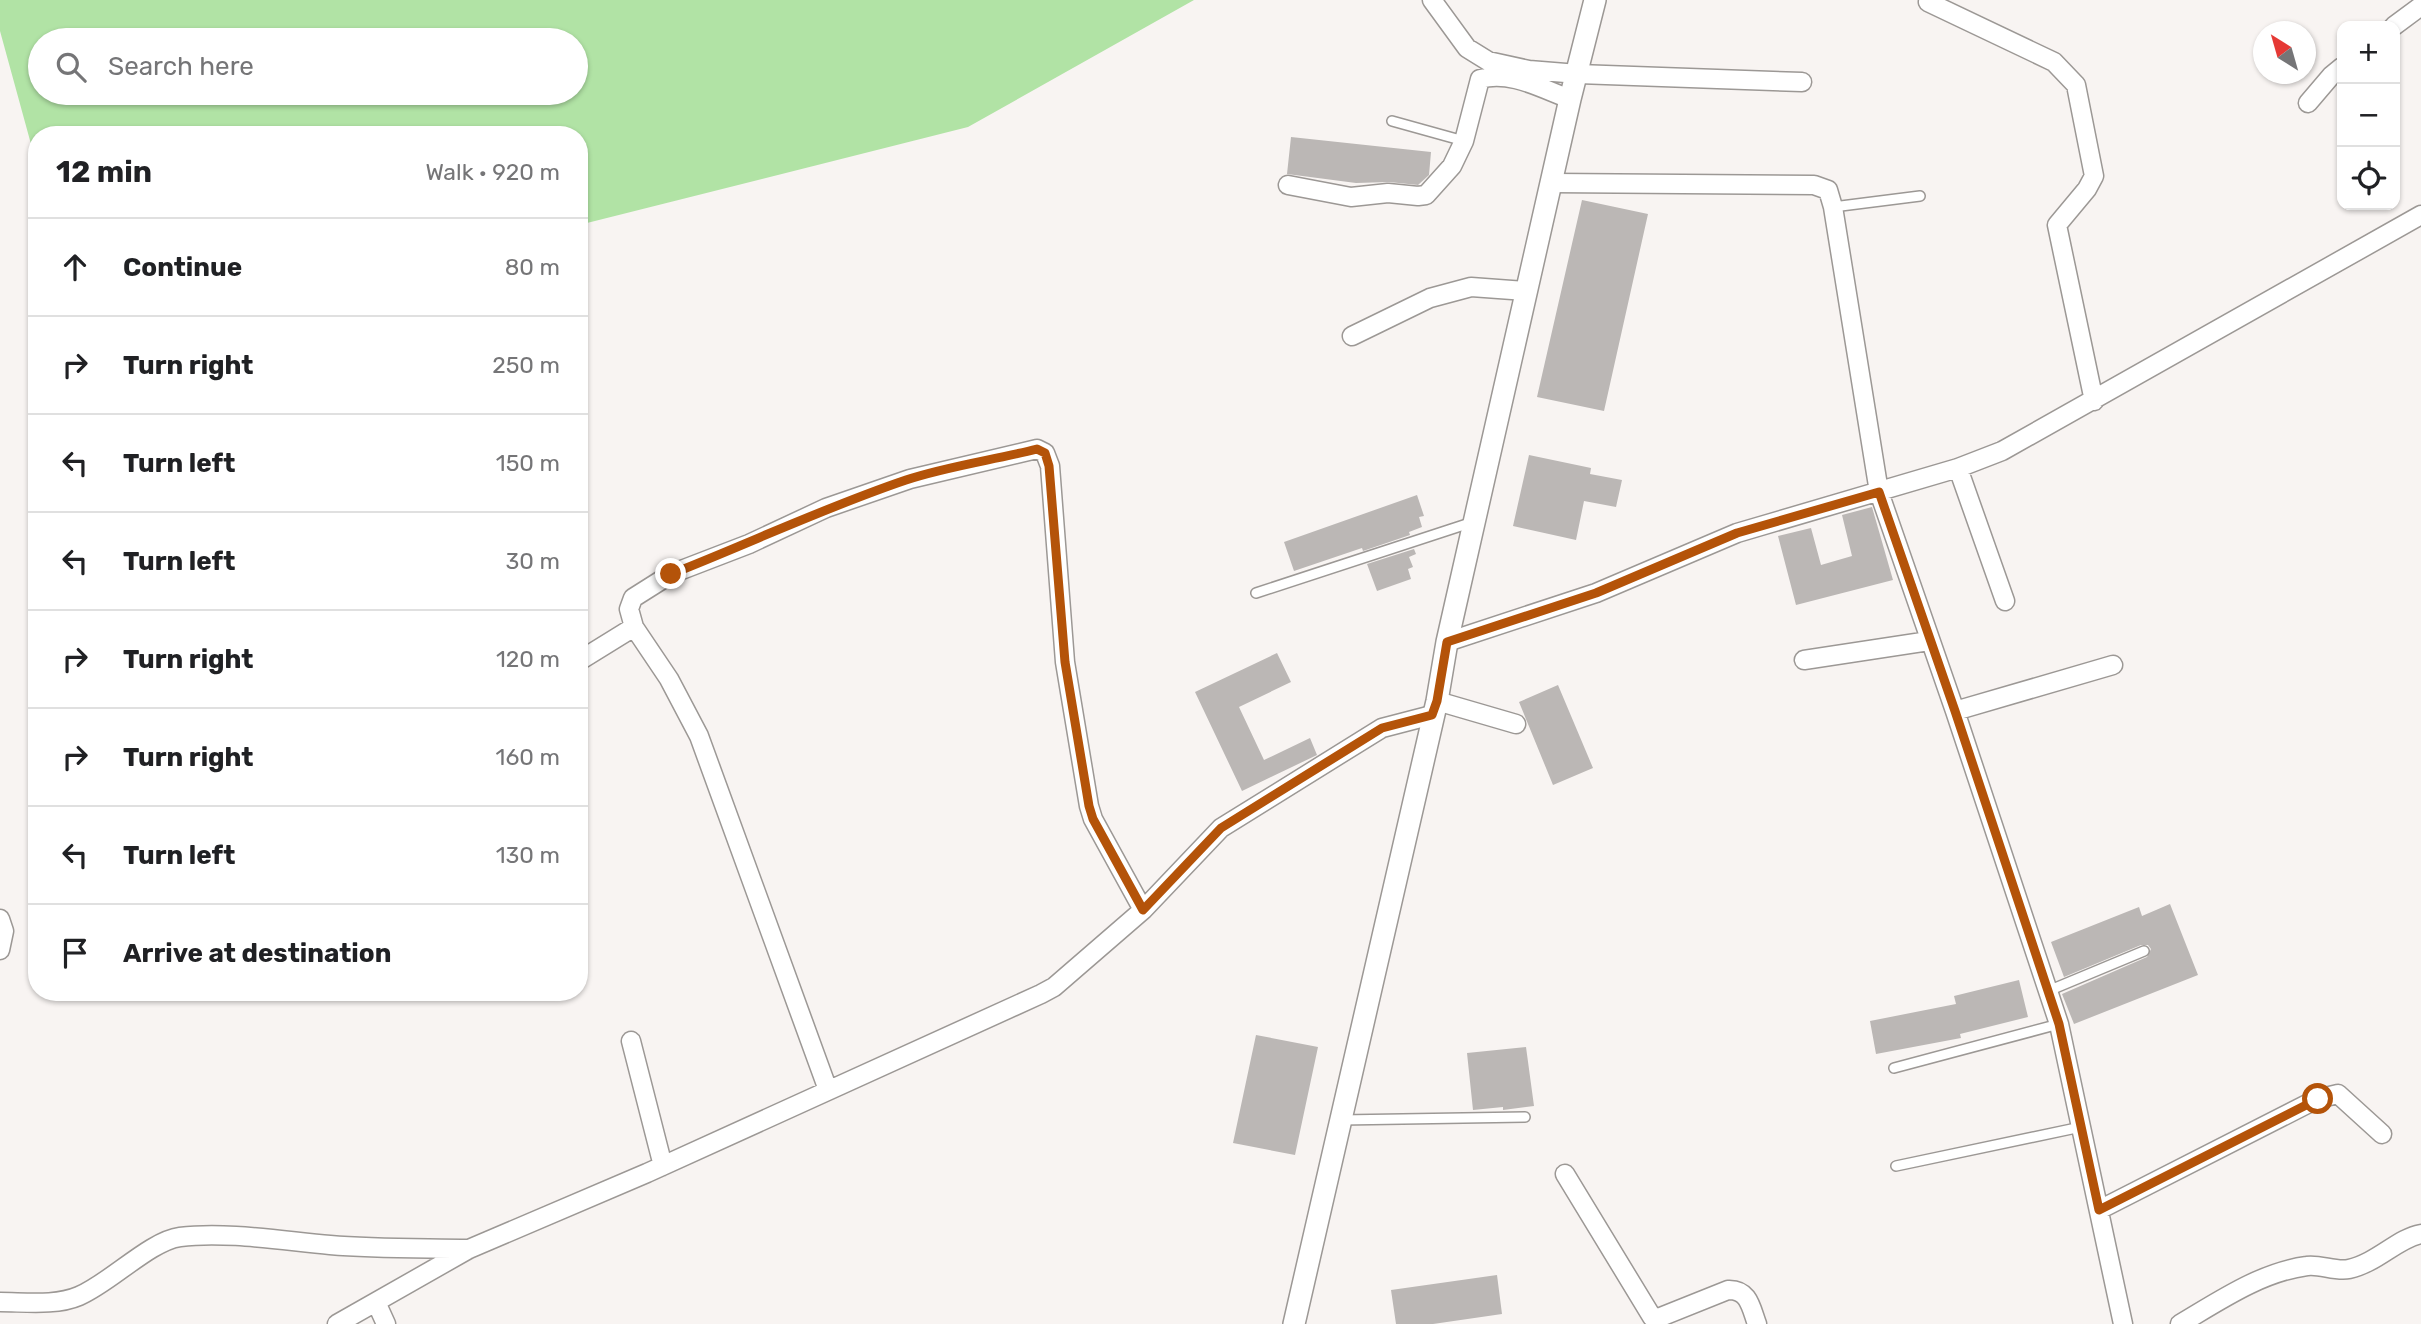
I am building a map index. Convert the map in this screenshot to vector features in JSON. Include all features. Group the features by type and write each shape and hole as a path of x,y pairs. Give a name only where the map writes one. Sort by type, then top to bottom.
{"street":[{"path":"1432,0 1467,48 1488,61 1529,70 1578,74 1802,82"},
{"path":"1294,1324 1474,521 1595,0"},
{"path":"1928,2 2054,62 2076,85 2094,176 2087,189 2057,225 2094,401"},
{"path":"2400,21 2420,3"},
{"path":"2308,103 2337,71"},
{"path":"1288,185 1351,197 1388,193 1426,195 1452,166 1464,141 1480,79 1489,76 1513,78 1570,99"},
{"path":"1552,183 1814,185 1828,190 1879,492 2059,1024 2123,1324"},
{"path":"1447,642 1596,593 1737,533 1958,468 2003,451 2421,215"},
{"path":"1352,336 1430,298 1471,287 1527,291"},
{"path":"828,1090 699,736 669,679 634,627 629,609 633,597 671,574 749,544 826,508 910,479 1037,449 1045,453 1049,466 1065,662 1089,806 1093,819 1143,910"},
{"path":"1958,468 2005,601"},
{"path":"588,655 634,627"},
{"path":"1804,660 1930,641"},
{"path":"1955,711 2113,665"},
{"path":"337,1324 468,1249 663,1166 1048,991 1143,910 1221,828 1382,728 1434,708 1516,724"},
{"path":"0,919 4,931 0,950"},
{"path":"631,1041 663,1166"},
{"path":"2099,1210 2318,1099 2338,1094 2382,1134"},
{"path":"1565,1174 1652,1317 1658,1318 1728,1290 1736,1290 1748,1298 1757,1324"},
{"path":"2180,1324 2277,1273 2309,1266 2347,1270 2378,1258 2413,1235 2421,1234"},
{"path":"0,1303 58,1301 76,1297 92,1290 157,1246 178,1237 245,1238 355,1247 468,1249"},
{"path":"376,1302 386,1324"}],"lane":[{"path":"1392,121 1464,141"},
{"path":"1833,207 1920,196"},
{"path":"1256,593 1474,521"},
{"path":"2048,991 2144,951"},
{"path":"1894,1068 2059,1024"},
{"path":"1340,1120 1525,1117"},
{"path":"1896,1166 2081,1127"}],"green space":[{"path":"0,0 1194,0 968,127 588,223 588,126 28,126 28,133 0,31"}],"building":[{"path":"1291,137 1431,152 1429,175 1418,185 1356,183 1287,174"},
{"path":"1582,200 1648,214 1604,411 1537,397"},
{"path":"1529,455 1591,468 1590,474 1622,480 1616,507 1584,501 1576,540 1513,526"},
{"path":"1417,495 1424,516 1419,517 1422,527 1409,532 1410,535 1294,571 1284,542"},
{"path":"1872,507 1893,580 1796,605 1778,536 1811,528 1821,565 1852,556 1842,515"},
{"path":"1414,549 1416,554 1409,557 1413,567 1408,569 1411,579 1377,591 1367,564"},
{"path":"1277,653 1291,682 1239,707 1264,760 1310,738 1317,755 1242,791 1195,692"},
{"path":"1558,685 1593,768 1553,785 1519,702"},
{"path":"2170,904 2198,975 2074,1024 2062,994 2147,957 2151,949 2148,945 2141,945 2064,977 2051,942 2139,907 2142,916"},
{"path":"2019,980 2028,1017 1960,1034 1961,1038 1876,1054 1870,1021 1956,1004 1954,996"},
{"path":"1256,1035 1318,1047 1295,1155 1233,1143"},
{"path":"1526,1047 1534,1106 1473,1110 1467,1053"},
{"path":"1497,1275 1502,1314 1433,1324 1396,1324 1391,1290"}],"route":[{"path":"671,574 749,544 826,508 910,479 1037,449 1045,453 1049,466 1065,662 1089,806 1093,819 1143,910 1221,828 1382,728 1432,715 1447,642 1596,593 1737,533 1879,492 2059,1024 2099,1210 2318,1099"}]}
